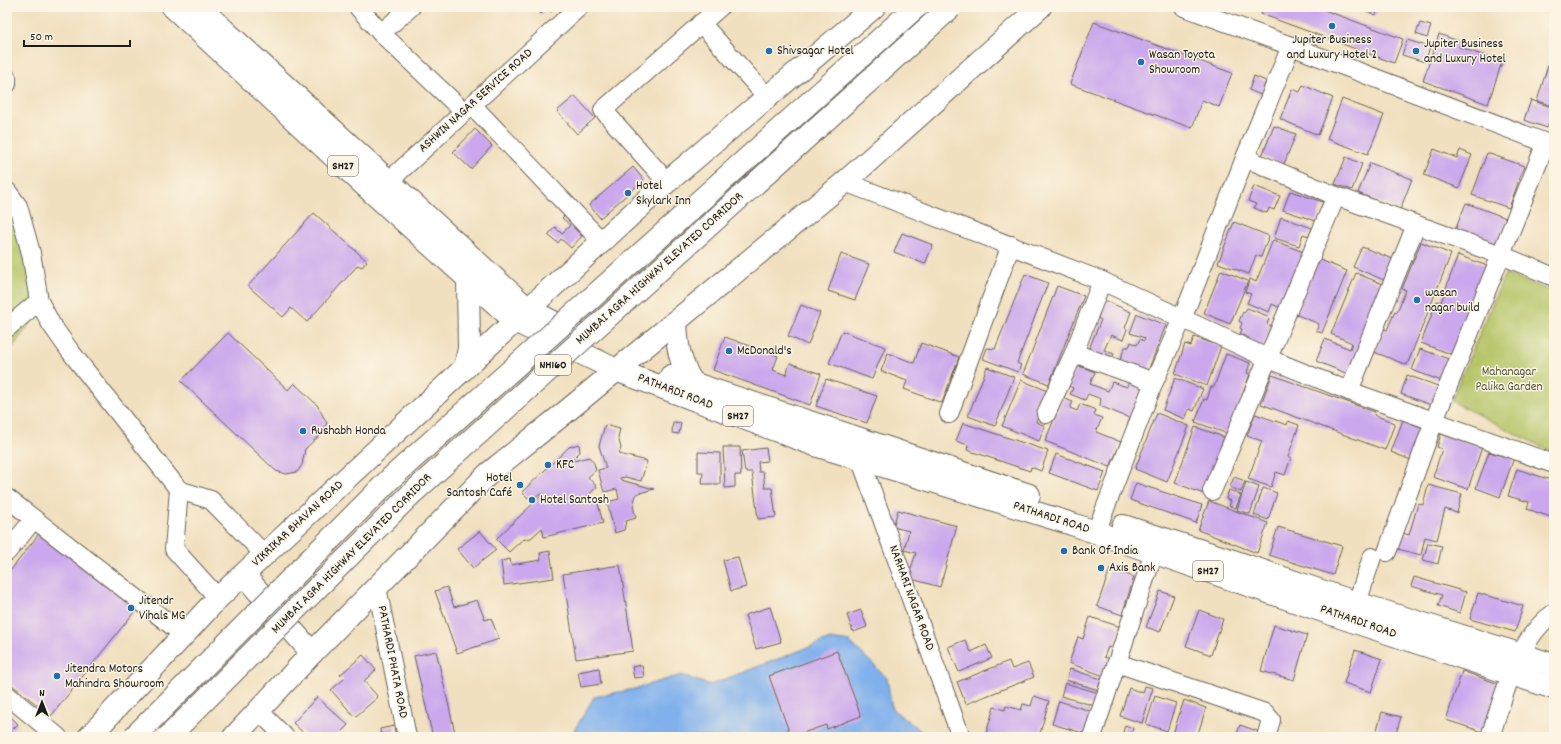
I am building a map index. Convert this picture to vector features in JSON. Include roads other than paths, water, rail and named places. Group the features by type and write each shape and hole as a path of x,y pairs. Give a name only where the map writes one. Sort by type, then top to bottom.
{"main road":[{"name":"SH27","path":"173,7 381,188 468,278 522,315 622,366"},
{"path":"199,7 381,188 522,315"},
{"name":"VIKRIKAR BHAVAN ROAD","path":"89,737 218,598 465,368 666,182 874,7"},
{"name":"MUMBAI AGRA HIGHWAY ELEVATED CORRIDOR","path":"134,737 390,478 916,7"},
{"name":"MUMBAI AGRA HIGHWAY ELEVATED CORRIDOR","path":"168,737 409,496 951,7"},
{"path":"234,737 312,653 488,473 562,415 845,182 1040,7"},
{"path":"465,368 469,348 468,278"},
{"path":"676,321 680,357 683,366 693,383"},
{"path":"622,366 693,383 860,448 1099,526 1227,559 1357,603 1554,665"},
{"name":"PATHARDI ROAD","path":"622,366 815,445 860,448"},
{"name":"PATHARDI ROAD","path":"1099,526 1154,552 1554,688"},
{"path":"244,575 312,653"}],"street":[{"path":"358,7 381,33 468,109 602,242"},
{"path":"381,33 411,7"},
{"name":"ASHWIN NAGAR SERVICE ROAD","path":"381,188 579,7"},
{"path":"666,182 604,110 720,7"},
{"path":"1184,7 1291,46 1550,145 1501,255 1379,554 1361,586 1357,603"},
{"path":"701,23 767,97"},
{"path":"1099,526 1154,382 1182,319 1291,46"},
{"path":"7,78 7,84"},
{"path":"1245,158 1336,196 1501,255 1554,276"},
{"path":"845,182 1102,281 1267,358 1349,391 1554,464"},
{"path":"7,191 18,206 23,221 39,301 51,324 70,351 179,490 210,500 265,555"},
{"path":"1212,491 1336,196"},
{"path":"1349,391 1416,225"},
{"path":"949,414 1011,245"},
{"path":"1046,414 1074,352 1102,281"},
{"path":"7,328 39,301"},
{"path":"1074,352 1154,382"},
{"name":"NARHARI NAGAR ROAD","path":"860,448 961,737"},
{"path":"179,490 174,549 218,598"},
{"path":"7,498 184,636"},
{"path":"7,552 34,519"},
{"path":"1092,737 1154,552"},
{"name":"PATHARDI PHATA ROAD","path":"377,587 407,737"},
{"path":"1490,737 1511,674 1529,639 1554,613"},
{"path":"1117,663 1265,712 1271,720 1266,737"},
{"path":"7,696 58,737"},
{"path":"258,710 285,737"}],"water":[{"path":"830,639 850,642 887,678 892,709 929,737 572,737 572,734 594,697 634,689 681,675 710,685"}],"place":[{"name":"Jupiter Business and Luxury Hotel 2","path":"1332,26"},
{"name":"Shivsagar Hotel","path":"769,51"},
{"name":"Jupiter Business and Luxury Hotel","path":"1416,51"},
{"name":"Wasan Toyota Showroom","path":"1141,62"},
{"name":"Hotel Skylark Inn","path":"628,193"},
{"name":"wasan nagar build","path":"1417,300"},
{"name":"McDonald's","path":"729,351"},
{"name":"Rushabh Honda","path":"303,431"},
{"name":"KFC","path":"548,465"},
{"name":"Hotel Santosh Café","path":"520,485"},
{"name":"Hotel Santosh","path":"532,500"},
{"name":"Bank Of India","path":"1064,551"},
{"name":"Axis Bank","path":"1101,568"},
{"name":"Jitendr Vihals MG","path":"131,608"},
{"name":"Jitendra Motors Mahindra Showroom","path":"57,676"}],"park label":[{"name":"Mahanagar Palika Garden","path":"1509,380"}]}
